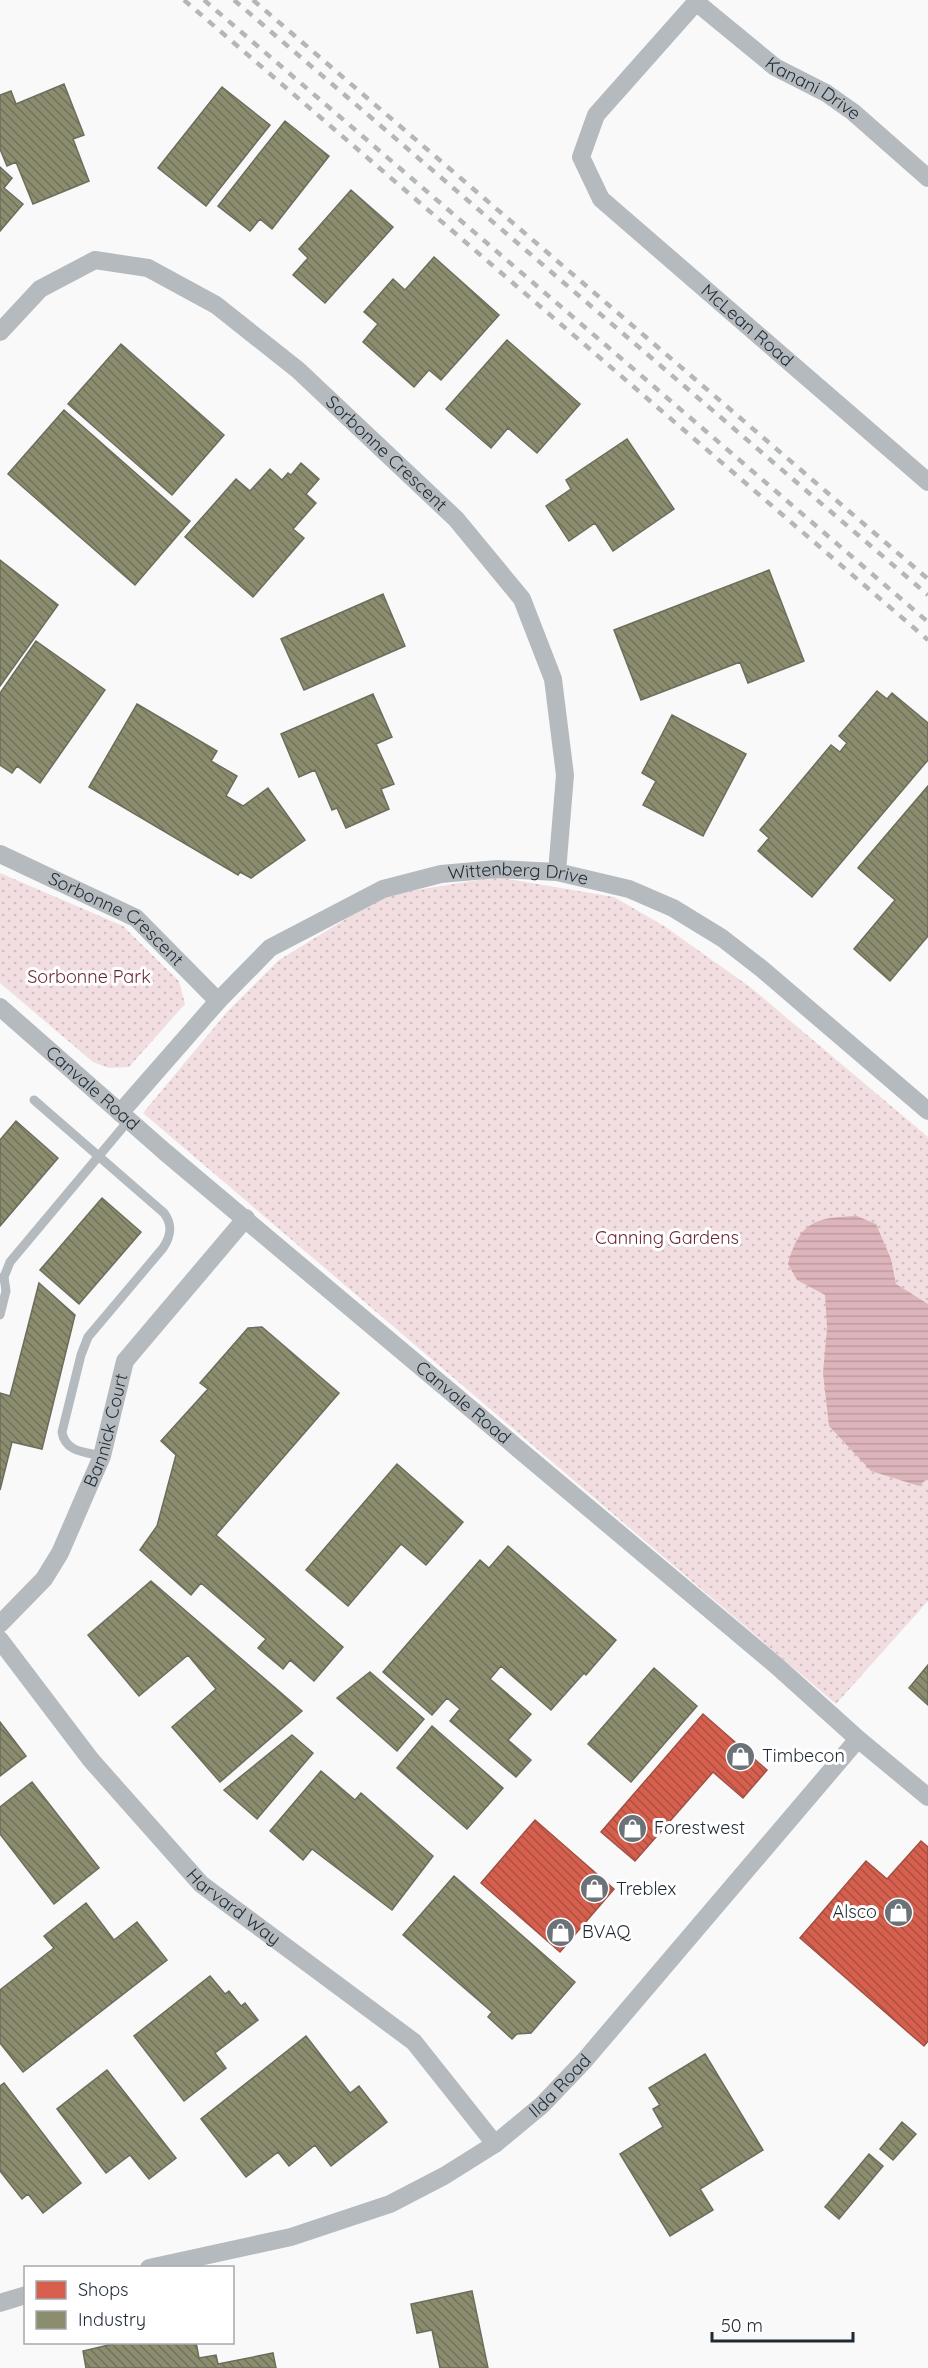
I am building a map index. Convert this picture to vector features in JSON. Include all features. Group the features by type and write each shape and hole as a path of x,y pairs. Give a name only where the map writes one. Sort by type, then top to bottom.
{"street":[{"name":"McLean Road","path":"697,1 596,115 581,157 601,199 928,482"},
{"name":"Kanani Drive","path":"697,1 775,67 826,93 853,112 928,177"},
{"name":"Sorbonne Crescent","path":"0,332 40,288 94,260 148,268 216,305 298,370 456,519 522,599 553,679 565,775 557,873"},
{"name":"Sorbonne Crescent","path":"0,854 136,918 218,1001"},
{"name":"Wittenberg Drive","path":"124,1117 218,1001 270,948 383,889 441,874 497,869 557,873 628,889 673,908 722,938 762,969 928,1111"},
{"name":"Canvale Road","path":"0,1007 124,1117 778,1666 928,1797"},
{"name":"Bannick Court","path":"0,1624 44,1579 60,1552 102,1456 125,1361 246,1218"},
{"name":"Harvard Way","path":"0,1640 91,1760 201,1884 414,2042 495,2144"},
{"name":"Ilda Road","path":"158,2266 291,2237 390,2204 444,2176 495,2144 542,2104 584,2061 858,1738"},
{"path":"0,2303 24,2296"}],"lane":[{"path":"34,1100 164,1213 169,1221 168,1240 163,1248 88,1337 81,1355 62,1432 63,1440 69,1448 102,1456"},
{"path":"0,1315 6,1291 2,1277 10,1262 99,1156 124,1117"}],"green space":[{"name":"Sorbonne Park","path":"0,873 123,926 179,981 185,1004 129,1067 109,1068 93,1062 0,983"},
{"name":"Canning Gardens","path":"497,877 614,897 664,926 750,987 928,1137 928,1601 836,1704 143,1113 227,1012 279,960 385,895"}],"shaded area":[{"path":"857,1216 876,1224 891,1259 896,1284 928,1304 928,1478 919,1486 871,1471 829,1426 823,1373 827,1328 825,1295 797,1280 788,1264 798,1239 811,1225 830,1218"}],"building: Shops":[{"path":"703,1714 767,1770 743,1798 713,1772 635,1861 601,1832"},
{"path":"535,1820 614,1889 560,1952 481,1883"},
{"path":"921,1841 928,1847 928,2041 924,2046 800,1938 866,1861 887,1879"}],"building: Industry":[{"path":"64,84 84,135 73,139 89,181 33,204 16,162 7,166 0,149 0,95 11,91 16,104"},
{"path":"222,87 270,125 206,206 158,168"},
{"path":"285,121 329,156 272,229 260,219 250,231 218,206"},
{"path":"0,167 12,178 4,188 23,204 0,231"},
{"path":"351,190 393,227 325,303 293,275 308,258 299,249"},
{"path":"434,257 499,315 441,380 429,370 414,387 363,342 378,324 364,312 393,279 405,290"},
{"path":"507,340 580,404 537,453 508,428 491,448 446,409"},
{"path":"121,344 224,435 172,495 68,404"},
{"path":"64,410 190,521 135,585 8,474"},
{"path":"627,439 674,509 613,551 595,523 569,541 546,506 571,489 566,480"},
{"path":"301,463 319,479 306,494 316,503 293,529 304,538 253,597 185,537 236,479 250,491 270,469 282,480 288,473 291,475"},
{"path":"0,560 58,605 0,686"},
{"path":"769,570 804,661 748,683 740,662 641,700 614,630"},
{"path":"383,594 405,646 304,690 281,639"},
{"path":"36,641 105,690 40,783 17,766 12,773 0,765 0,693"},
{"path":"877,691 887,699 892,693 928,723 928,760 812,897 758,851 769,838 760,830 831,745 840,752 847,743 839,736"},
{"path":"373,694 392,737 376,744 394,784 381,789 389,809 346,828 337,808 332,810 315,770 299,777 281,734"},
{"path":"137,704 217,751 211,761 237,776 226,796 243,806 268,788 305,840 251,878 240,872 238,875 89,787"},
{"path":"672,715 746,754 703,836 643,805 656,781 642,773"},
{"path":"928,786 928,936 890,981 854,949 895,900 858,868"},
{"path":"16,1121 58,1158 0,1226 0,1140"},
{"path":"102,1198 141,1232 79,1304 40,1270"},
{"path":"39,1283 75,1315 42,1449 12,1442 0,1490 0,1393 10,1396"},
{"path":"262,1327 339,1393 216,1535 343,1647 314,1681 290,1660 283,1669 258,1648 266,1639 201,1583 191,1595 140,1550 157,1526 176,1455 161,1441 208,1389 200,1383 248,1328"},
{"path":"397,1464 463,1522 426,1565 401,1544 348,1606 306,1570"},
{"path":"508,1546 616,1640 586,1675 584,1673 551,1710 501,1666 490,1679 531,1714 508,1740 531,1760 516,1777 450,1721 460,1709 447,1698 432,1715 383,1672 480,1560 489,1568"},
{"path":"151,1581 302,1711 220,1782 172,1727 216,1689 188,1655 139,1696 88,1635"},
{"path":"928,1665 928,1705 909,1688"},
{"path":"654,1668 697,1706 631,1782 588,1744"},
{"path":"370,1672 424,1719 397,1751 337,1698"},
{"path":"0,1722 26,1756 0,1776"},
{"path":"432,1726 503,1788 467,1829 397,1768"},
{"path":"292,1735 313,1753 257,1819 224,1790"},
{"path":"321,1771 355,1800 361,1793 433,1856 392,1910 312,1849 303,1860 270,1831"},
{"path":"32,1782 99,1868 54,1904 0,1834 0,1807"},
{"path":"454,1876 575,1982 531,2033 517,2034 512,2039 488,2017 492,2012 403,1935"},
{"path":"86,1903 114,1940 137,1922 167,1960 23,2072 0,2043 0,1990 54,1948 44,1936"},
{"path":"210,1976 225,1994 229,1991 241,2006 245,2003 258,2020 215,2053 226,2068 184,2101 134,2036"},
{"path":"306,2036 350,2093 359,2086 387,2122 331,2166 315,2145 289,2166 278,2152 246,2177 201,2119"},
{"path":"705,2054 763,2150 700,2189 713,2210 670,2236 620,2154 663,2127 653,2109 660,2105 649,2088"},
{"path":"107,2070 176,2158 149,2179 130,2155 106,2173 57,2109"},
{"path":"4,2083 81,2183 43,2213 28,2194 22,2199 0,2171 0,2086"},
{"path":"902,2122 916,2134 893,2160 880,2149"},
{"path":"869,2154 883,2166 839,2219 825,2207"},
{"path":"472,2291 488,2368 440,2368 432,2330 417,2333 411,2304"},
{"path":"113,2344 196,2344 199,2358 216,2355 218,2364 273,2353 276,2368 86,2368 83,2351"}],"railway":[{"path":"184,0 928,640"},
{"path":"204,0 928,622"},
{"path":"234,0 928,595"},
{"path":"253,0 928,579"}],"place":[{"name":"Timbecon","path":"741,1756"},
{"name":"Forestwest","path":"633,1828"},
{"name":"Treblex","path":"595,1889"},
{"name":"Alsco","path":"898,1912"},
{"name":"BVAQ","path":"561,1932"}]}
